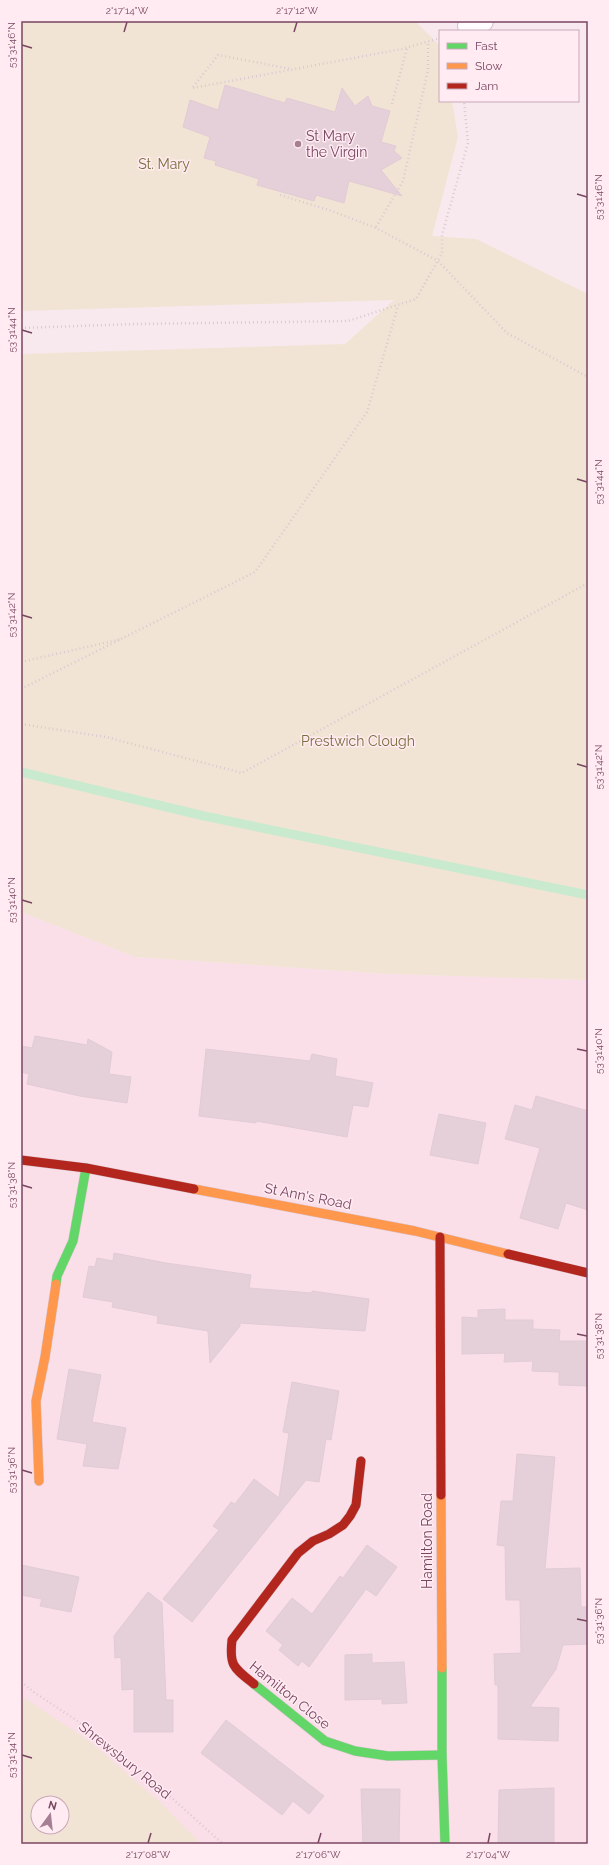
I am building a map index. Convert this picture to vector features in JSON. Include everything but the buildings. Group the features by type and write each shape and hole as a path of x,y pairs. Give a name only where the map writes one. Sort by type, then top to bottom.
{"street":[{"name":"St Ann's Road","path":"21,1160 86,1168 440,1237 588,1273"},
{"path":"39,1482 39,1448 36,1401 46,1357 57,1276 73,1241 86,1168"},
{"name":"Hamilton Road","path":"440,1237 442,1755 445,1844"},
{"name":"Hamilton Close","path":"361,1461 356,1505 350,1516 343,1525 330,1534 313,1541 298,1553 232,1640 230,1658 238,1671 325,1741 355,1751 388,1756 442,1755"}],"path":[{"path":"293,69 218,55 193,88 239,79 293,69 407,47 439,38"},
{"path":"376,228 403,181 428,70 428,42"},
{"path":"392,104 407,47"},
{"path":"21,328 134,324 348,321 416,299 442,253 442,235 468,143 464,102"},
{"path":"280,195 332,211 376,228 438,261 507,333 588,377"},
{"path":"21,689 126,638 255,572 366,412 398,305"},
{"path":"21,724 106,737 242,773 588,583"},
{"path":"21,662 126,638"},
{"name":"Shrewsbury Road","path":"21,1682 76,1720 134,1764 223,1844"}],"shaded area":[{"path":"21,912 135,957 389,974 588,980 588,1844 21,1844"}],"green space":[{"name":"Prestwich Clough","path":"21,21 415,21 439,45 439,102 452,102 458,137 432,236 476,239 588,294 588,980 389,974 135,957 21,912 21,354 345,344 394,300 21,311"},
{"path":"21,1696 89,1741 161,1803 201,1844 21,1844"}],"waterway":[{"path":"21,772 204,816 588,895"}],"traffic: fast":[{"path":"56,1284 57,1276 73,1241 86,1168"},
{"path":"442,1668 442,1755 445,1844"},
{"path":"254,1684 325,1741 355,1751 388,1756 442,1755"}],"traffic: slow":[{"path":"194,1189 415,1231 508,1254"},
{"path":"39,1481 36,1401 45,1357 56,1284"},
{"path":"441,1495 442,1668"}],"traffic: jam":[{"path":"21,1160 86,1168 194,1189"},
{"path":"440,1237 441,1495"},
{"path":"508,1254 588,1273"},
{"path":"254,1684 234,1666 231,1656 232,1640 298,1553 313,1541 329,1534 343,1525 350,1516 356,1505 361,1461"}],"place":[{"name":"St Mary the Virgin","path":"298,144"}],"park label":[{"name":"St. Mary","path":"164,164"}]}
